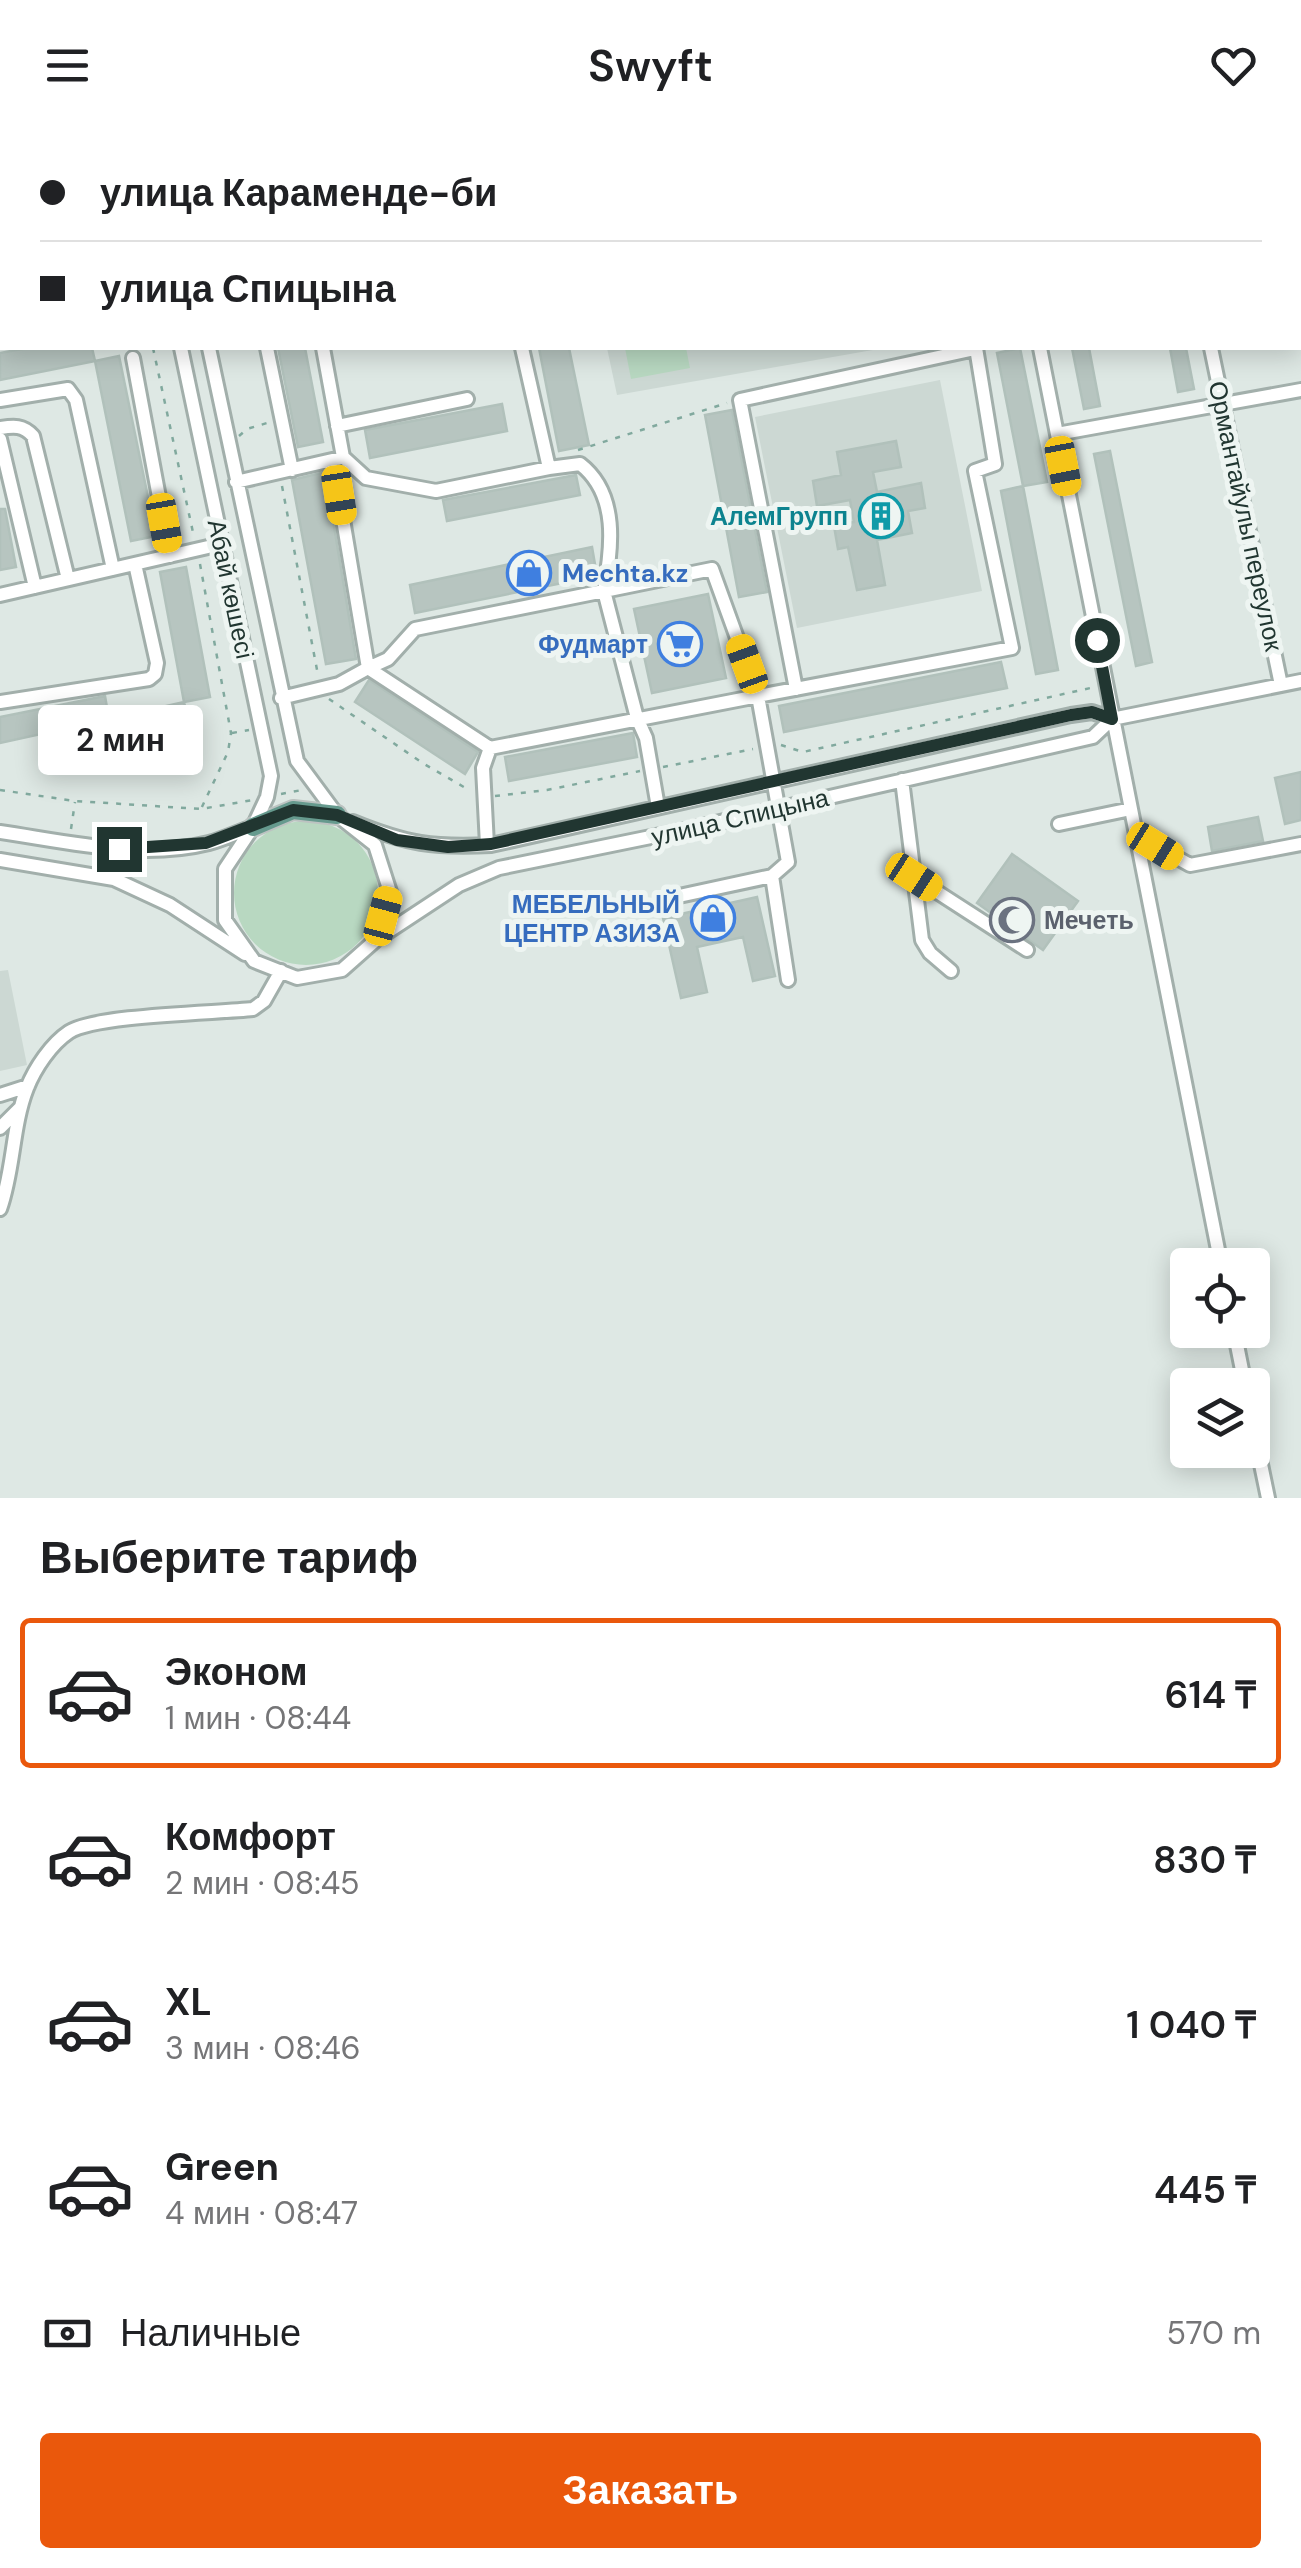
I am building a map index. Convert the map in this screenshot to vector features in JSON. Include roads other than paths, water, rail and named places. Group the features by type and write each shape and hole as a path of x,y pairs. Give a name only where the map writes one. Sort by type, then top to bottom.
{"main road":[{"path":"253,828 293,810 337,815"}],"street":[{"name":"Абай көшесі","path":"181,350 271,776 253,828"},
{"name":"Абай көшесі","path":"209,350 296,761 337,815"},
{"path":"267,350 286,472"},
{"path":"323,350 368,668 490,748 1012,648 975,471 995,464 976,350"},
{"path":"522,350 548,461"},
{"path":"796,688 740,400 967,350"},
{"path":"1040,350 1219,1248"},
{"name":"Ормантайулы переулок","path":"1211,350 1281,685"},
{"path":"133,358 170,556"},
{"path":"0,400 57,388 68,389 76,400 113,569"},
{"path":"1057,434 1301,390"},
{"path":"337,426 467,399"},
{"path":"0,428 16,426 33,436 68,579"},
{"path":"0,439 35,586"},
{"path":"236,482 338,458"},
{"path":"338,458 366,478 436,491 548,461 580,464 594,477 607,508 612,548 604,591 637,718 646,738 658,807"},
{"path":"0,594 222,544"},
{"path":"0,702 149,679 155,674 135,564"},
{"path":"281,698 339,684 388,659 416,629 712,569 758,696 788,862 772,876 679,896"},
{"name":"улица Спицына","path":"376,939 459,885 498,868 1093,736 1112,719 1301,680"},
{"name":"улица Спицына","path":"337,815 397,840 448,847 486,845 1071,715 1092,712 1112,719"},
{"path":"486,845 483,768 490,748"},
{"path":"902,780 922,940 950,971"},
{"path":"1059,824 1131,808"},
{"path":"0,860 114,879 170,904 254,961 297,978 342,970 376,939 390,892 375,846 337,815"},
{"path":"0,832 119,849 156,849 206,843 253,828"},
{"path":"253,828 225,869 226,920 254,961"},
{"path":"1136,835 1190,865 1301,844"},
{"path":"772,876 788,980"},
{"path":"914,877 1027,950"},
{"path":"0,1208 28,1086 55,1044 78,1027 94,1022 253,1010 264,1001 281,971"},
{"path":"0,1095 28,1086"},
{"path":"0,1128 22,1107"},
{"path":"1262,1468 1268,1498"}],"place":[{"name":"АлемГрупп","path":"881,516"},
{"name":"Mechta.kz","path":"529,573"},
{"name":"Фудмарт","path":"680,644"},
{"name":"МЕБЕЛЬНЫЙ ЦЕНТР АЗИЗА","path":"713,918"},
{"name":"Мечеть","path":"1012,920"}]}
